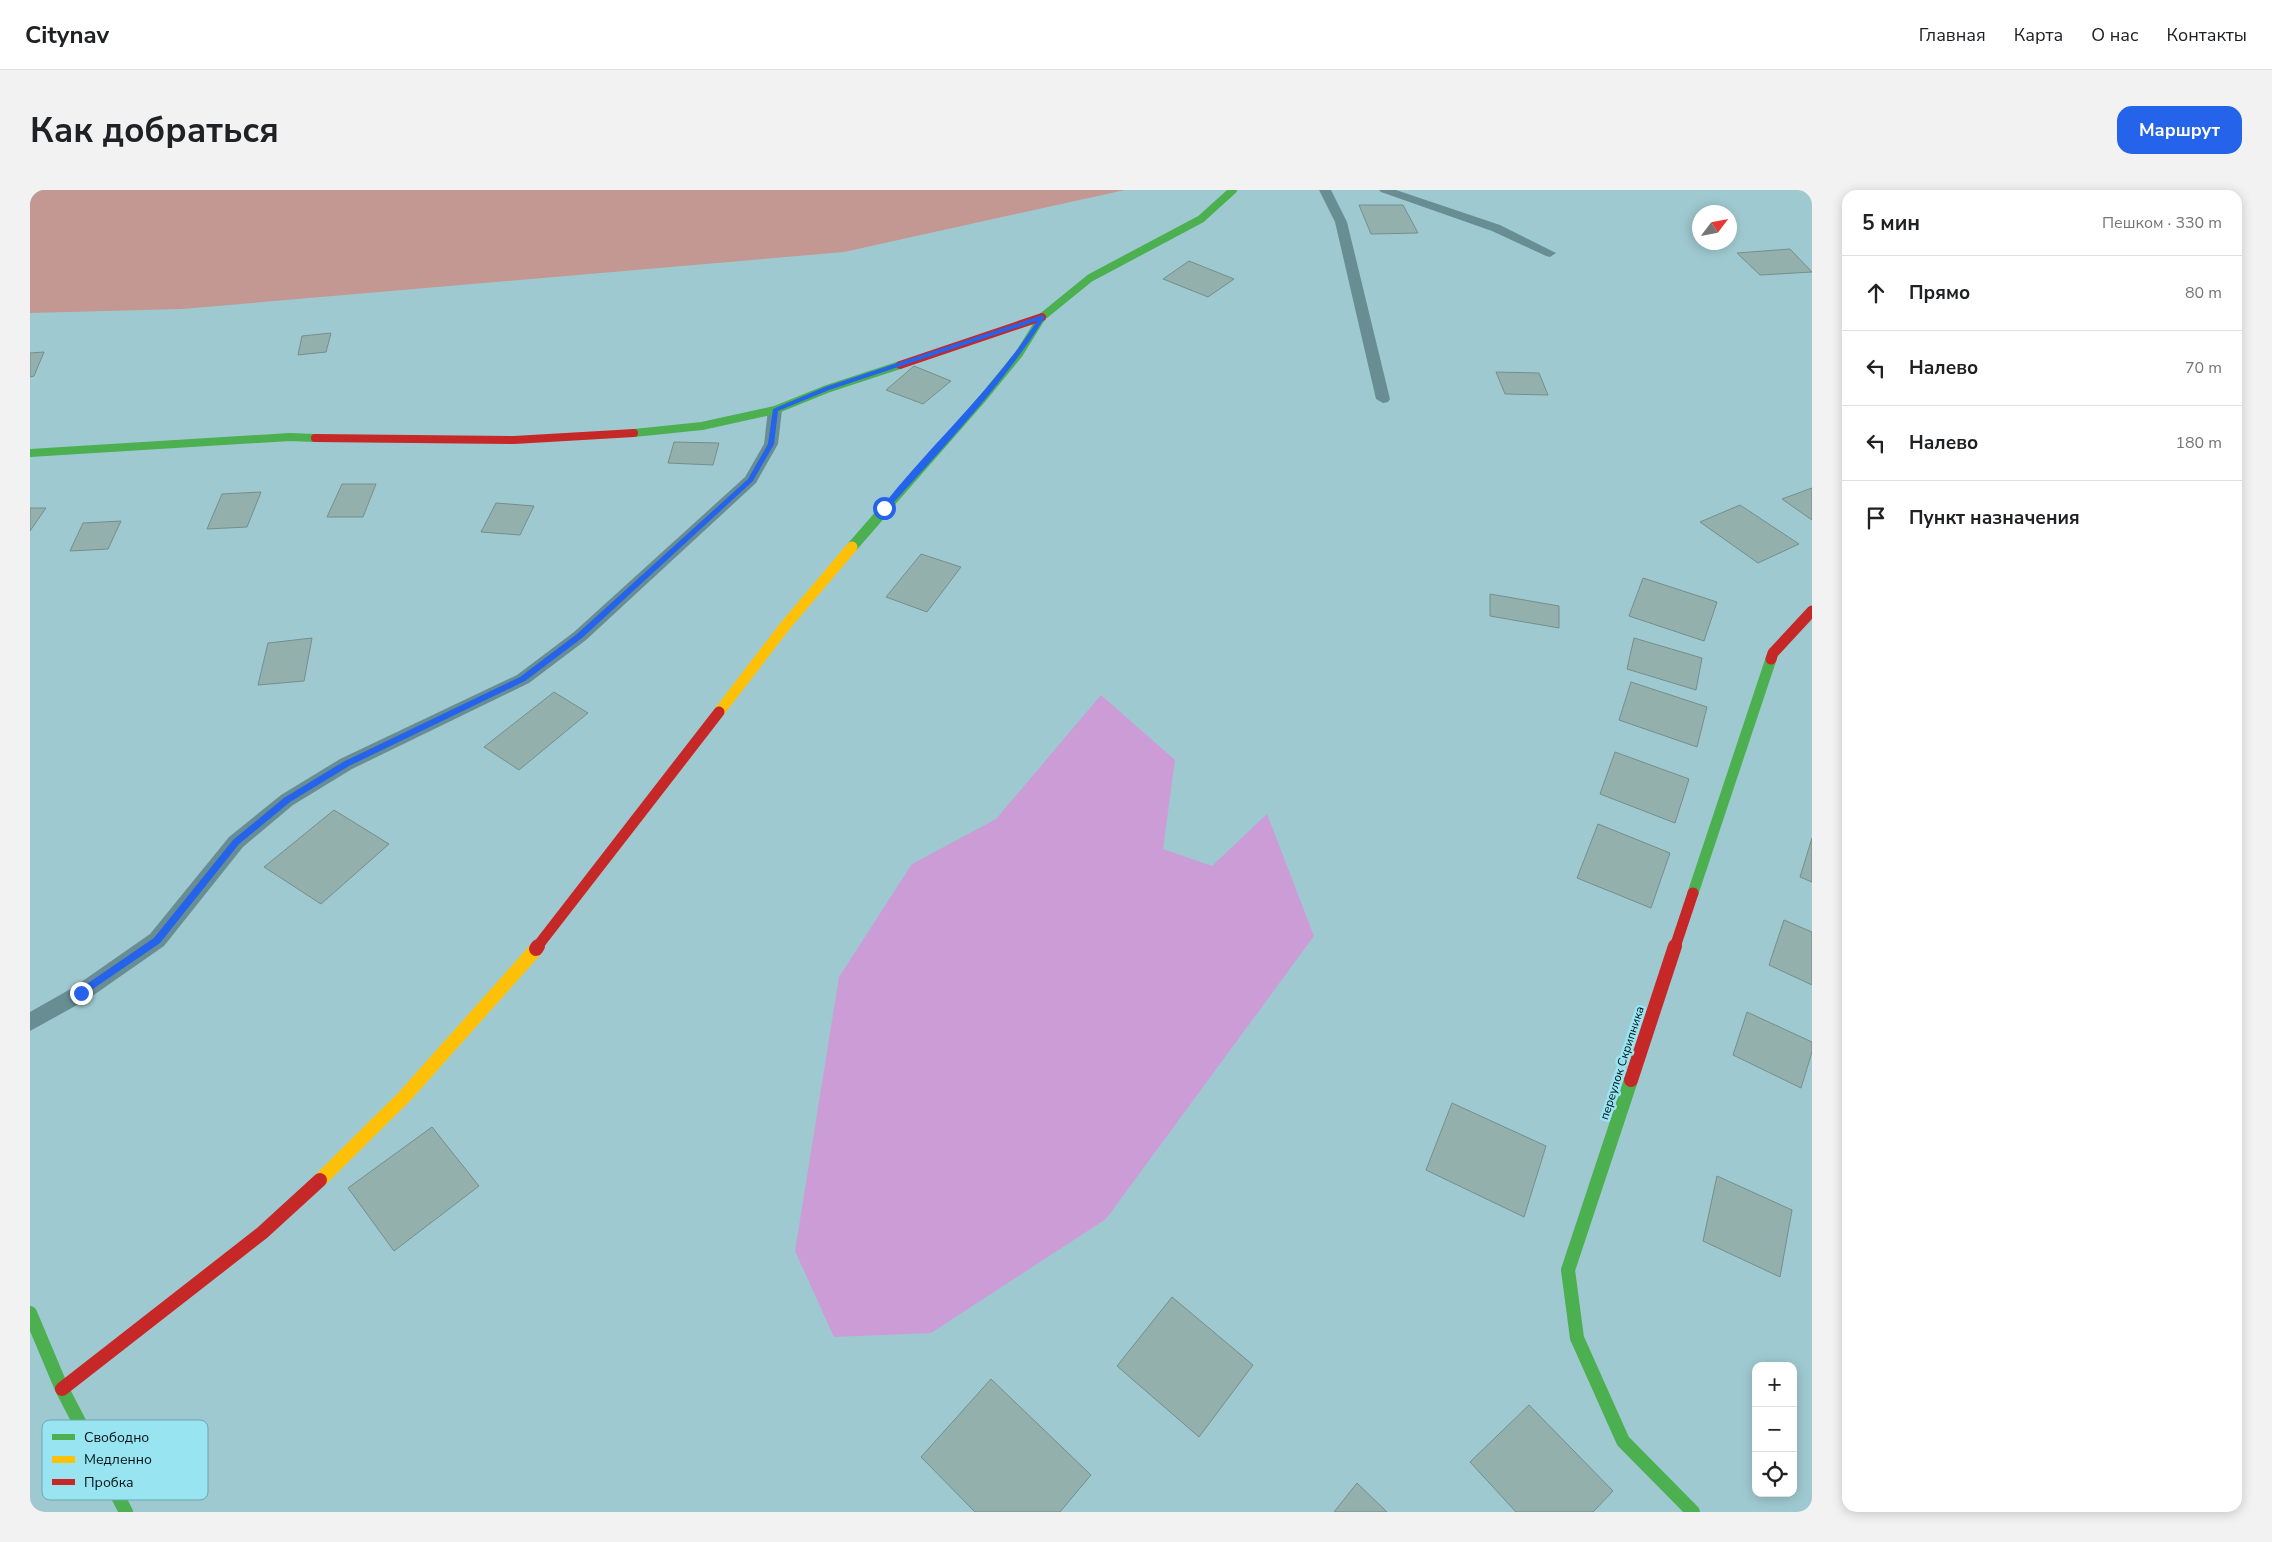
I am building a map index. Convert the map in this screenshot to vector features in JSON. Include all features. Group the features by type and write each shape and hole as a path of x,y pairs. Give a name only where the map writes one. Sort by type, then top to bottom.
{"street":[{"path":"30,454 290,437 479,441 584,438 702,426 775,410 836,386 982,339 1042,317 1090,278 1201,219 1233,190"},
{"path":"62,1390 262,1233 366,1138 466,1032 540,945 785,626 884,508 1019,354 1042,317"},
{"name":"переулок Скрипника","path":"1693,1512 1623,1440 1577,1338 1568,1270 1773,653 1812,611"},
{"path":"30,1313 62,1390 78,1420"},
{"path":"120,1500 126,1512"}],"lane":[{"path":"1325,190 1341,222 1383,399"},
{"path":"1385,190 1496,228 1550,253"},
{"path":"30,1022 81,993 157,940 236,842 287,800 346,764 523,679 580,636 751,480 771,444 775,410"}],"shaded area":[{"path":"30,190 1125,190 844,252 182,309 30,313"},
{"path":"1101,695 1175,760 1163,849 1212,866 1267,814 1314,936 1106,1219 931,1333 834,1337 795,1251 839,977 912,864 996,819"}],"building":[{"path":"1359,205 1403,205 1418,233 1371,234"},
{"path":"1790,249 1812,272 1760,275 1737,253"},
{"path":"1189,261 1234,279 1208,297 1163,279"},
{"path":"331,333 326,352 298,355 302,336"},
{"path":"44,352 34,376 30,377 30,353"},
{"path":"914,366 951,381 923,404 886,390"},
{"path":"1496,372 1539,373 1548,395 1505,394"},
{"path":"674,442 719,443 713,465 668,463"},
{"path":"342,484 376,484 363,517 327,517"},
{"path":"1812,488 1812,520 1782,499"},
{"path":"261,492 247,527 207,529 222,494"},
{"path":"496,503 534,506 520,535 481,532"},
{"path":"1740,505 1799,544 1758,563 1700,522"},
{"path":"30,508 46,508 30,531"},
{"path":"121,521 108,549 70,551 83,523"},
{"path":"921,554 961,567 927,612 886,597"},
{"path":"1643,578 1717,602 1704,641 1629,616"},
{"path":"1490,594 1559,606 1559,628 1490,616"},
{"path":"312,638 304,681 258,685 268,643"},
{"path":"1634,638 1702,658 1696,690 1627,669"},
{"path":"1631,682 1707,707 1697,747 1619,720"},
{"path":"554,692 588,713 519,770 484,747"},
{"path":"1615,752 1689,779 1675,823 1600,794"},
{"path":"334,810 389,844 321,904 264,867"},
{"path":"1598,824 1670,853 1651,908 1577,878"},
{"path":"1812,838 1812,882 1800,877"},
{"path":"1784,920 1812,932 1812,985 1769,965"},
{"path":"1747,1012 1812,1042 1812,1052 1801,1088 1733,1055"},
{"path":"1452,1103 1546,1146 1524,1217 1426,1170"},
{"path":"432,1127 479,1186 394,1251 348,1188"},
{"path":"1717,1176 1792,1210 1780,1277 1703,1241"},
{"path":"1172,1297 1253,1365 1199,1437 1117,1366"},
{"path":"991,1379 1091,1475 1060,1512 975,1512 921,1457"},
{"path":"1529,1405 1613,1491 1593,1512 1516,1512 1470,1462"},
{"path":"1357,1483 1387,1512 1334,1512"}],"traffic: fast":[{"path":"852,547 983,398 1019,354 1042,317 1090,278 1201,219 1233,190"},
{"path":"634,433 702,426 775,410 827,389 900,365"},
{"path":"30,453 290,437 315,438"},
{"path":"1693,893 1771,659"},
{"path":"1631,1080 1568,1270 1577,1338 1623,1441 1693,1512"},
{"path":"30,1313 62,1389 78,1420"},
{"path":"120,1500 126,1512"}],"traffic: slow":[{"path":"719,712 785,626 852,547"},
{"path":"320,1180 404,1097 458,1039 536,949"}],"traffic: jam":[{"path":"900,365 1042,317"},
{"path":"315,438 514,440 634,433"},
{"path":"1771,659 1773,653 1812,611"},
{"path":"536,949 719,712"},
{"path":"1631,1080 1693,893"},
{"path":"62,1389 262,1233 320,1180"}],"route":[{"path":"81,993 157,940 236,842 287,800 346,764 523,679 580,636 751,480 771,444 775,410 898,364 982,339 1042,317 1019,354 884,508"}]}
